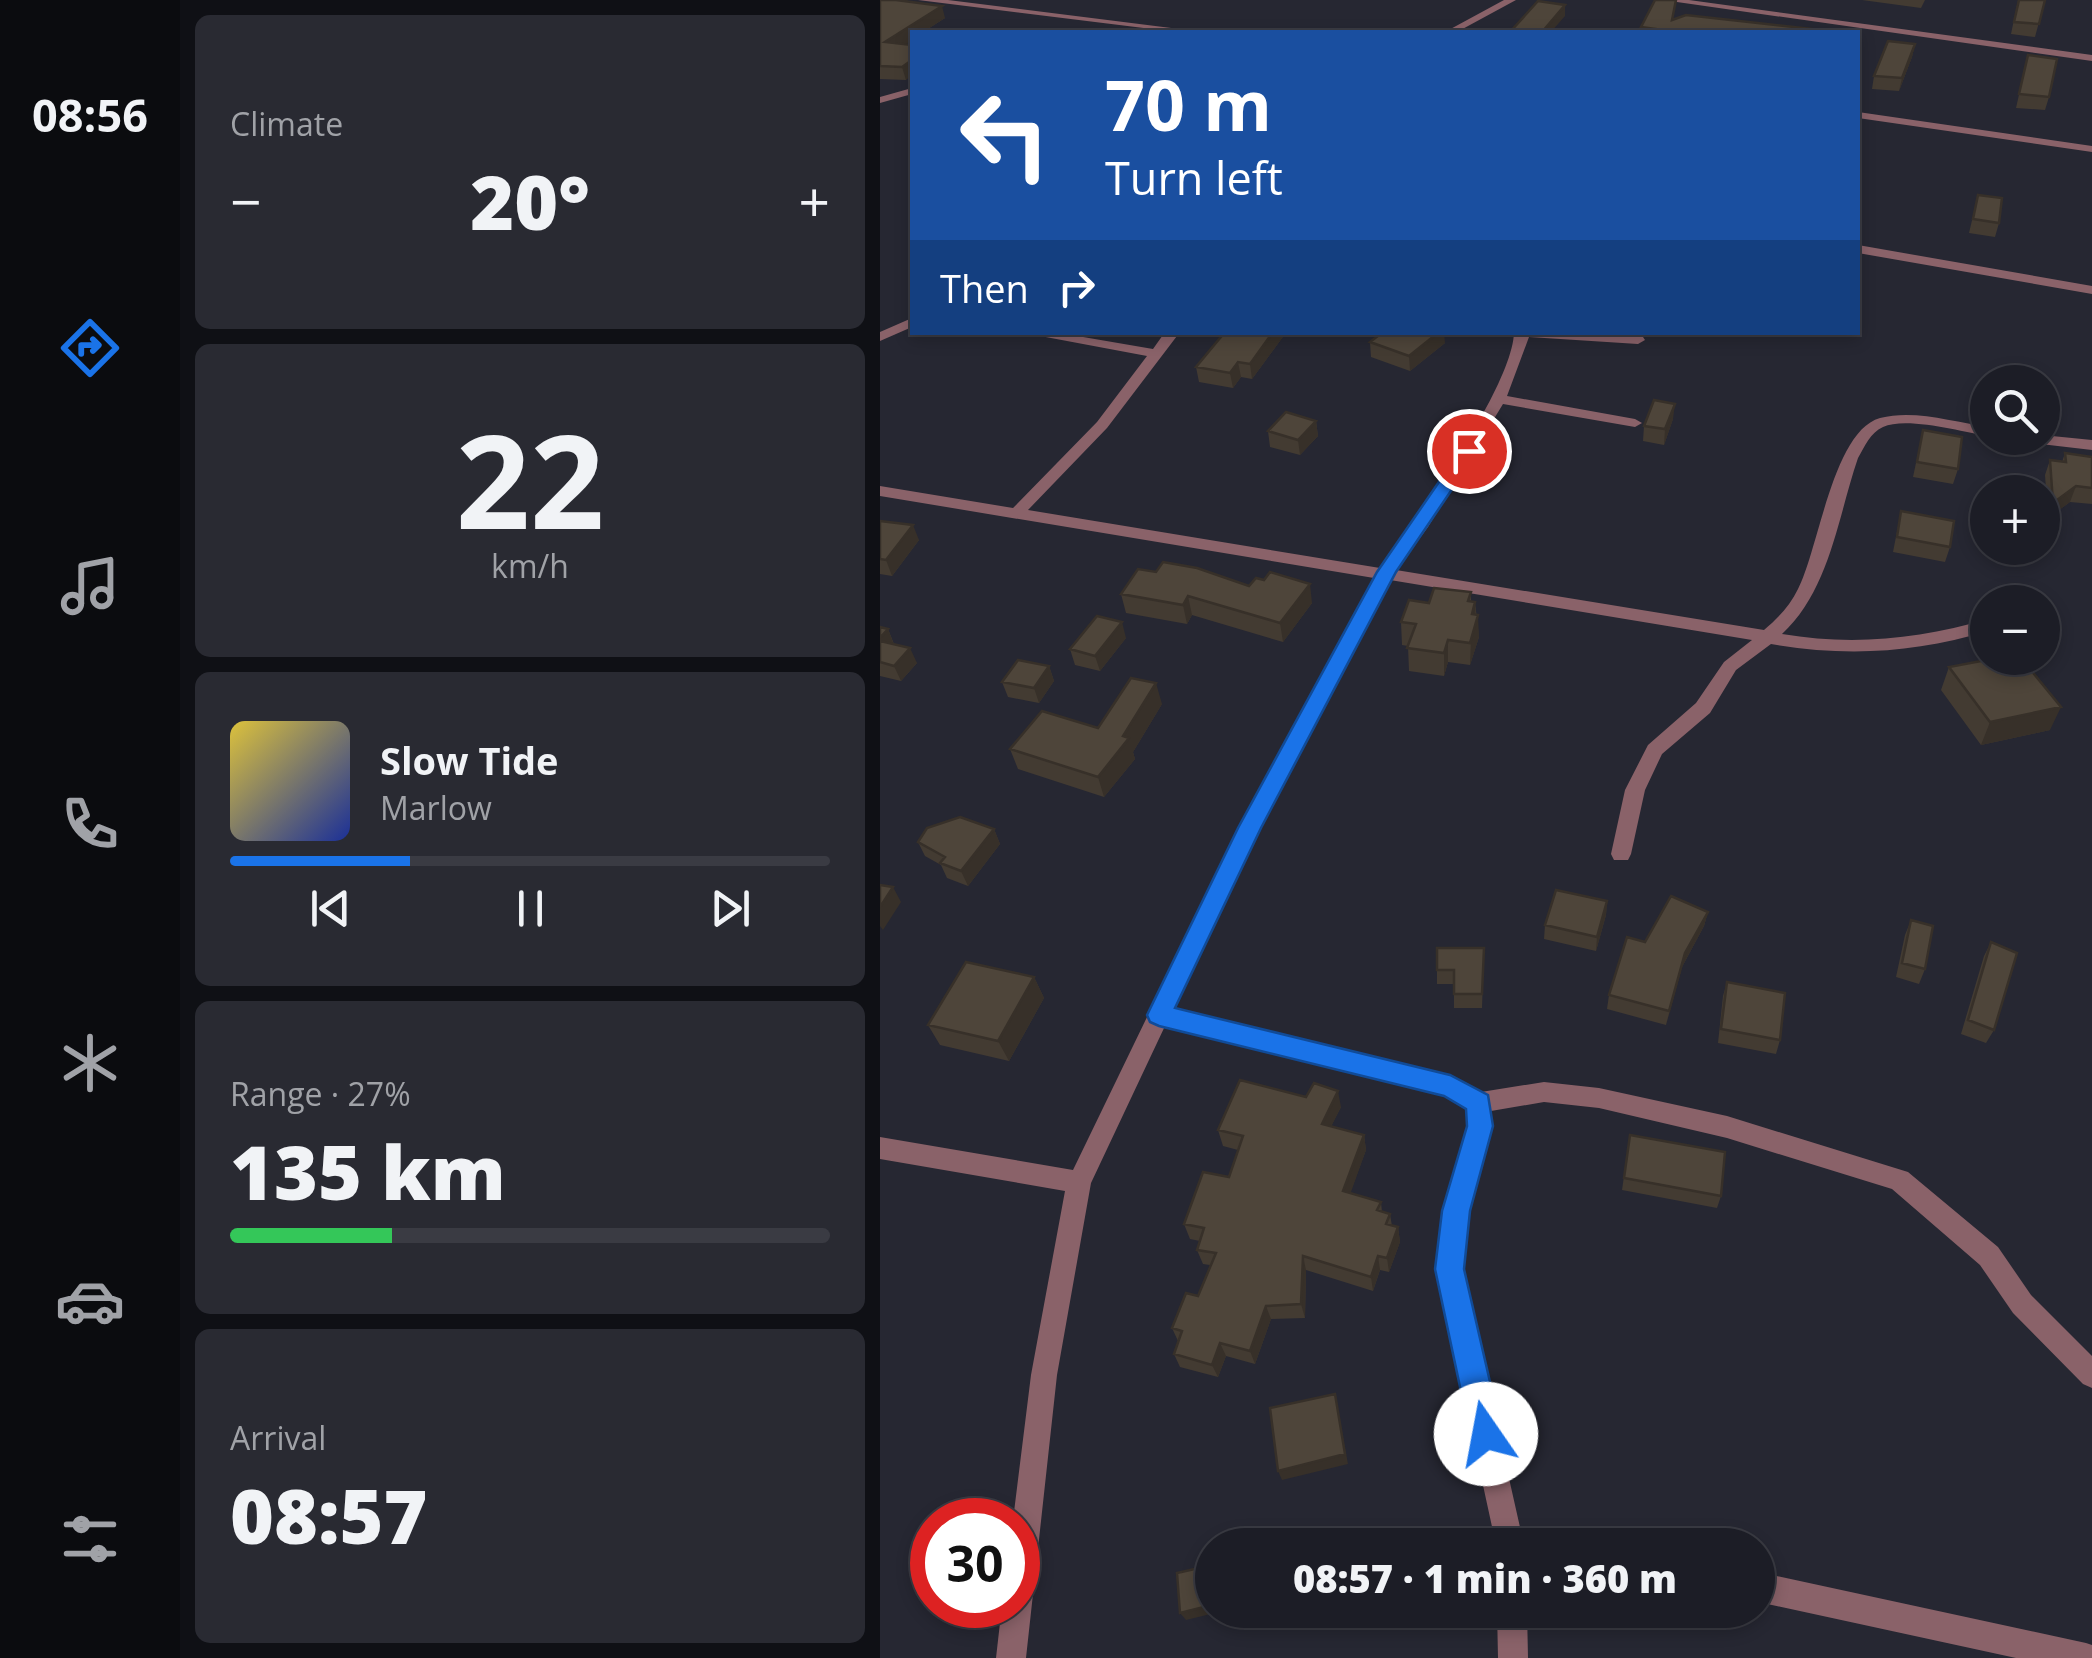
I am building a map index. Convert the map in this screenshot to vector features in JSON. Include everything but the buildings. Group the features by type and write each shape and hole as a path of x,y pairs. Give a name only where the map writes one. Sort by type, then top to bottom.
{"street":[{"path":"923,0 1058,20 1175,30"},
{"path":"1454,30 1512,0"},
{"path":"1668,0 1713,3 1853,29 2092,58"},
{"path":"880,100 910,91"},
{"path":"1860,115 2092,149"},
{"path":"1860,250 2092,290"},
{"path":"880,337 910,323"},
{"path":"1044,335 1158,354"},
{"path":"1014,515 1102,426 1171,335"},
{"path":"1012,1658 1044,1375 1080,1182 1249,828 1386,572 1430,512 1499,399 1522,335"},
{"path":"1556,335 1638,340"},
{"path":"1499,399 1635,423"},
{"path":"1621,854 1635,790 1655,750 1703,708 1730,666 1768,637 1801,603 1818,570 1835,499 1862,434 1878,423 1899,420 1970,430"},
{"path":"2060,442 2092,446"},
{"path":"880,491 1847,650 1899,647 1970,631"},
{"path":"1159,1015 1450,1086 1478,1103 1544,1092 1599,1098 1727,1128 1899,1180 1989,1256 2022,1304 2092,1375"},
{"path":"1478,1103 1480,1126 1456,1211 1450,1269 1506,1528"},
{"path":"880,1148 1080,1182"},
{"path":"1775,1590 2086,1658"},
{"path":"1512,1628 1513,1658"}],"route":[{"path":"1469,451 1386,572 1249,828 1159,1015 1450,1086 1478,1103 1480,1126 1456,1211 1450,1269 1486,1434"}]}
